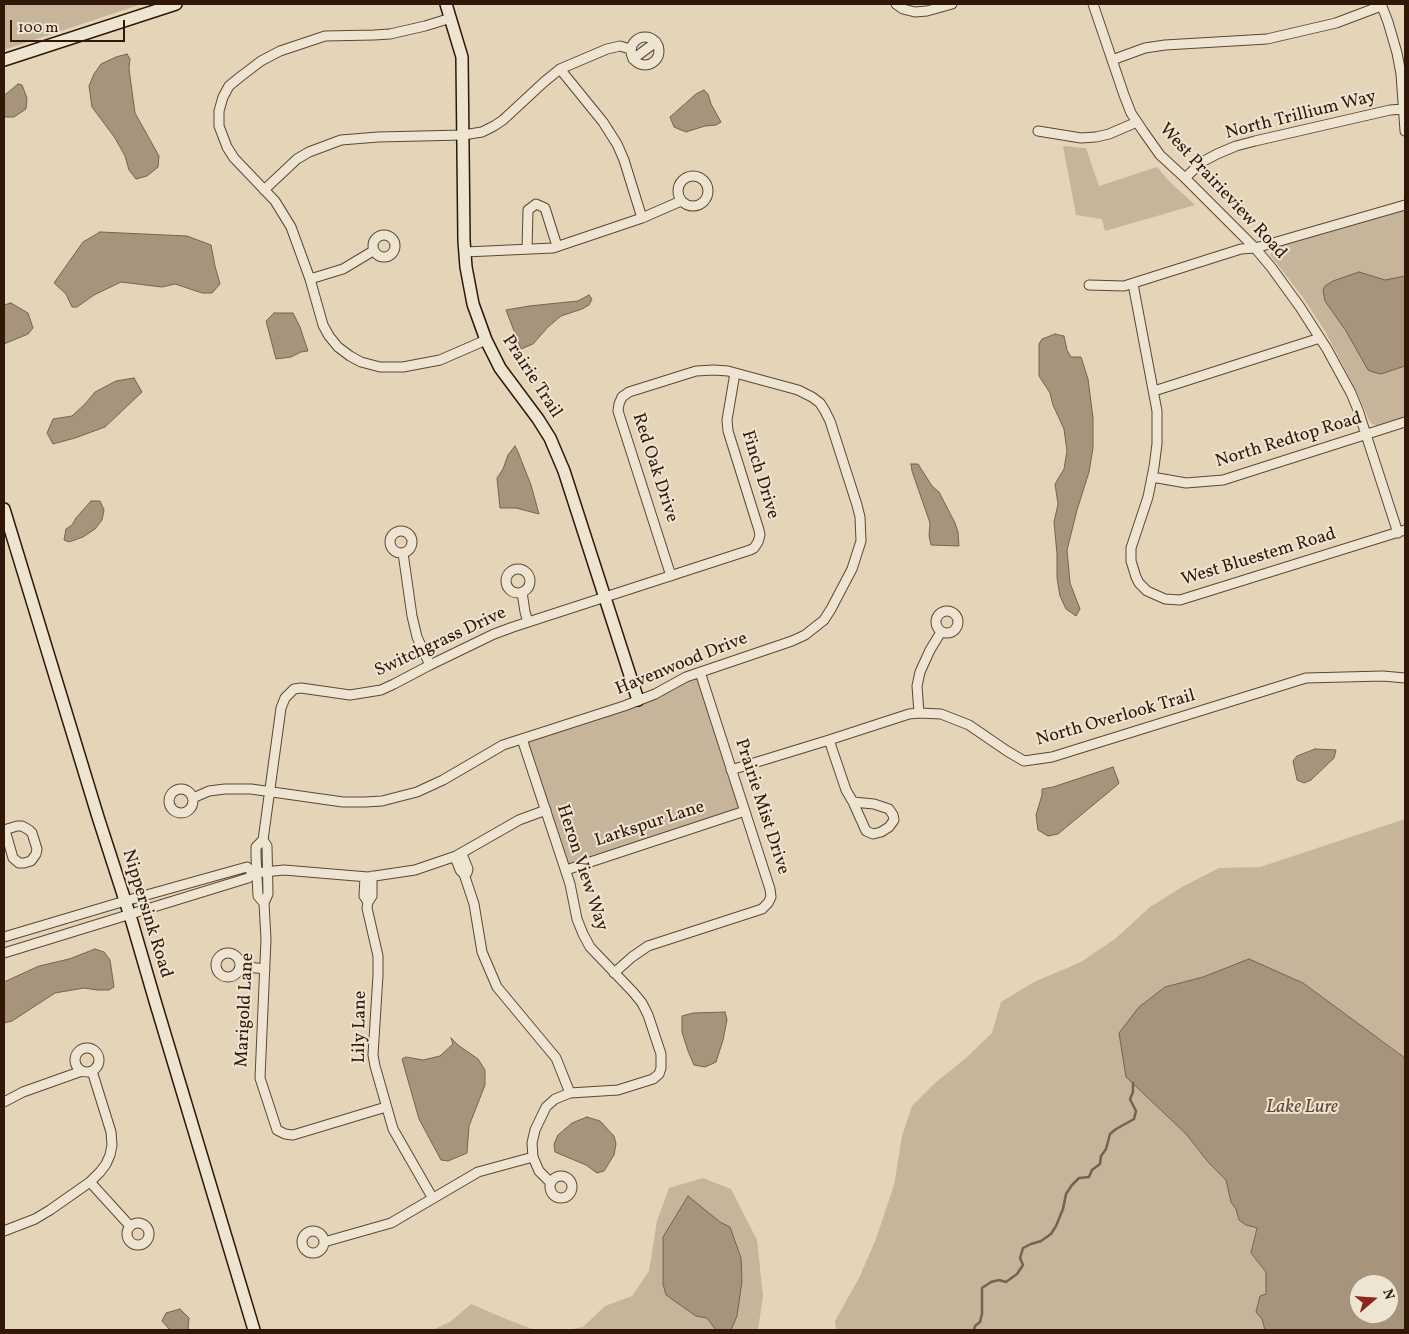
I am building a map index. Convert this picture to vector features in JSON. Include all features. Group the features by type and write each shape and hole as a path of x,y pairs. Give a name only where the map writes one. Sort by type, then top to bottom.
{"street":[{"path":"4,60 176,4"},
{"name":"Prairie Trail","path":"446,4 462,57 465,252 468,285 473,304 486,340 500,368 550,438 564,471 638,700"},
{"path":"896,4 903,9 927,12 952,4"},
{"name":"West Prairieview Road","path":"1093,4 1124,95 1137,122 1160,155 1255,248 1300,307 1320,338 1351,393 1402,532"},
{"path":"1112,60 1145,48 1165,45 1267,39 1336,23 1381,5 1397,53 1401,74 1405,131"},
{"path":"451,18 390,34 325,36 280,51 261,61 229,86 219,111 219,126 227,147 234,158 275,201 291,227 310,279 323,325 338,347 361,362 380,366 403,367 423,364 446,357 486,340"},
{"path":"640,36 649,37 656,42 659,52 653,63 640,64 630,53 633,41 640,36"},
{"path":"634,59 656,42"},
{"path":"264,190 297,159 309,152 341,140 463,136 482,132 513,112 560,69 607,49 620,46 630,49"},
{"path":"560,69 603,122 617,144 624,160 642,218"},
{"name":"North Trillium Way","path":"1185,178 1202,162 1236,146 1403,108"},
{"path":"1038,131 1081,138 1096,137 1137,122"},
{"path":"465,252 556,246 642,218 681,201"},
{"path":"527,249 528,210 536,204 545,208 556,246"},
{"path":"1089,285 1116,287 1133,284 1240,249 1255,248 1405,205"},
{"path":"310,279 342,269 373,251"},
{"name":"West Bluestem Road","path":"1133,284 1157,411 1157,444 1152,477 1148,497 1131,548 1130,561 1139,583 1147,591 1165,599 1180,600 1402,532"},
{"path":"1154,391 1320,338"},
{"name":"Red Oak Drive","path":"671,576 618,411 619,404 622,397 629,392 696,371 714,370 735,373"},
{"name":"Finch Drive","path":"605,597 750,550 758,542 759,530 726,420 735,373"},
{"name":"Havenwood Drive","path":"192,798 209,791 225,789 251,789 343,802 382,800 417,792 443,780 503,745 624,706 655,694 686,677 792,641 804,635 824,620 832,609 852,569 861,541 857,504 830,421 820,403 812,397 798,390 735,373"},
{"name":"North Redtop Road","path":"1152,477 1186,483 1223,480 1405,422"},
{"name":"Nippersink Road","path":"4,508 98,817 130,914 254,1330"},
{"path":"403,553 412,616 418,637 430,665"},
{"path":"522,592 528,622"},
{"name":"Switchgrass Drive","path":"263,840 281,708 285,698 294,689 301,688 350,695 381,690 494,634 605,597"},
{"path":"919,713 917,686 920,672 941,632"},
{"name":"Prairie Mist Drive","path":"614,972 632,956 648,946 762,909 768,903 770,897 770,889 700,672"},
{"name":"North Overlook Trail","path":"731,770 909,714 942,714 969,725 1024,761 1052,757 1306,678 1383,676 1405,678"},
{"name":"Heron View Way","path":"522,739 566,870 582,934 590,946 642,1003 661,1054 661,1068 659,1074 653,1080 618,1090 570,1093"},
{"path":"829,740 846,790 866,831 873,834 881,832 890,827 894,820 889,809 874,804 853,802"},
{"path":"4,937 125,901 252,873 284,870 368,877 415,870 459,855 519,820 546,810"},
{"name":"Larkspur Lane","path":"566,870 745,811"},
{"path":"263,840 267,846 268,894 264,903"},
{"name":"Marigold Lane","path":"263,840 256,847 252,873 258,896 264,903 266,939 260,1078 277,1130 285,1134 294,1135 386,1107"},
{"path":"459,855 468,869 464,874 474,904 482,952 497,987 556,1058 570,1093 555,1099 546,1107 535,1130 532,1143 533,1157 539,1172 551,1183"},
{"path":"4,953 130,914 252,873"},
{"name":"Lily Lane","path":"368,877 372,896 368,902 368,908 378,956 374,1066 393,1129 432,1198"},
{"path":"240,966 265,969"},
{"path":"4,1102 23,1092 82,1071 92,1071 97,1067 98,1055 92,1049 85,1048 78,1052 74,1059 76,1066 82,1071"},
{"path":"4,1231 35,1219 90,1182 106,1164 112,1145 111,1132 92,1071"},
{"path":"324,1242 391,1223 478,1172 533,1157"},
{"path":"90,1182 130,1226"}],"shaded area":[{"path":"4,4 142,4 4,50"},
{"path":"1063,146 1086,148 1099,186 1157,167 1195,205 1105,231 1102,219 1076,215"},
{"path":"1405,208 1405,417 1382,425 1376,425 1372,424 1369,420 1357,392 1325,331 1302,296 1270,255 1277,246"},
{"path":"697,677 739,808 567,865 528,741 639,705"},
{"path":"1405,819 1405,1058 1382,1040 1203,977 1165,987 1126,1077 1186,1134 1209,1163 1226,1180 1231,1202 1236,1209 1239,1220 1246,1225 1257,1228 1251,1253 1266,1272 1266,1294 1262,1319 1265,1330 836,1330 835,1321 859,1278 876,1239 894,1185 902,1136 912,1106 992,1033 1001,1002 1034,982 1081,962 1115,939 1150,907 1182,887 1219,868 1260,867"},
{"path":"703,1178 731,1189 757,1240 763,1296 758,1330 567,1330 583,1327 605,1306 632,1296 649,1271 657,1221 669,1188"},
{"path":"471,1304 535,1330 432,1330 450,1322"}],"water":[{"path":"127,54 130,59 129,69 135,113 159,156 158,167 147,176 136,179 129,170 125,156 115,138 92,107 89,86 101,64"},
{"path":"18,84 22,85 27,98 26,109 14,117 4,117 4,95"},
{"path":"704,90 708,94 721,122 716,125 705,126 686,132 674,127 670,117 696,94"},
{"path":"100,232 187,236 211,245 220,284 212,293 202,293 175,284 162,287 121,282 94,295 77,307 72,307 66,294 54,283 83,242"},
{"path":"1359,272 1385,280 1405,276 1405,366 1381,374 1368,370 1346,331 1325,301 1323,290 1325,286 1333,281"},
{"path":"589,295 592,299 589,305 561,316 533,344 521,349 506,310 578,301"},
{"path":"11,303 28,313 33,328 28,334 4,344 4,305"},
{"path":"274,313 293,313 308,351 291,357 276,359 266,321"},
{"path":"1055,334 1064,336 1067,350 1071,357 1081,357 1088,379 1093,418 1093,448 1089,472 1067,550 1070,583 1080,609 1076,616 1066,609 1060,596 1057,578 1054,522 1058,504 1055,484 1064,469 1067,451 1064,429 1053,405 1050,393 1039,376 1039,344 1042,339"},
{"path":"134,378 142,392 105,427 53,444 47,433 53,419 72,416 95,392 116,381"},
{"path":"515,446 531,485 539,514 516,508 500,508 497,478 503,469 508,455"},
{"path":"911,464 918,464 932,486 939,492 955,523 959,546 931,545 929,536 930,523"},
{"path":"91,501 100,501 104,510 102,520 95,529 83,537 69,542 64,540 66,529 72,525"},
{"path":"1315,749 1336,750 1334,758 1311,780 1304,783 1297,780 1293,761 1297,756"},
{"path":"1113,767 1119,783 1116,786 1058,834 1048,836 1038,830 1036,815 1042,789"},
{"path":"95,949 104,952 110,960 114,987 109,990 84,988 55,993 12,1021 4,1023 4,982 39,966 69,959"},
{"name":"Lake Lure","path":"1249,959 1303,983 1405,1058 1405,1330 1265,1330 1262,1319 1256,1312 1260,1296 1266,1294 1266,1272 1251,1253 1257,1228 1246,1225 1239,1220 1236,1209 1231,1202 1226,1180 1209,1163 1186,1134 1126,1077 1119,1033 1139,1007 1165,987 1203,977"},
{"path":"725,1012 727,1020 716,1062 705,1067 694,1065 682,1032 682,1016 693,1013"},
{"path":"451,1038 478,1059 485,1070 485,1085 469,1126 467,1153 448,1161 441,1160 419,1119 402,1059 406,1057 423,1060 440,1056 453,1044"},
{"path":"587,1117 600,1121 614,1136 616,1144 614,1155 604,1171 597,1173 586,1165 555,1152 554,1144 558,1135 572,1123"},
{"path":"688,1196 720,1222 730,1227 741,1258 742,1281 737,1316 731,1330 716,1330 707,1318 696,1316 666,1295 663,1284 663,1237"},
{"path":"180,1309 189,1318 188,1330 170,1330 162,1321 166,1313"}],"waterway":[{"path":"974,1330 975,1326 980,1322 982,1314 982,1288 991,1282 999,1280 1006,1282 1017,1274 1023,1265 1020,1258 1023,1248 1041,1241 1051,1234 1063,1209 1066,1194 1072,1185 1079,1178 1089,1177 1092,1170 1100,1164 1101,1156 1106,1149 1110,1134 1134,1119 1136,1111 1130,1099 1133,1092 1133,1083"}]}
